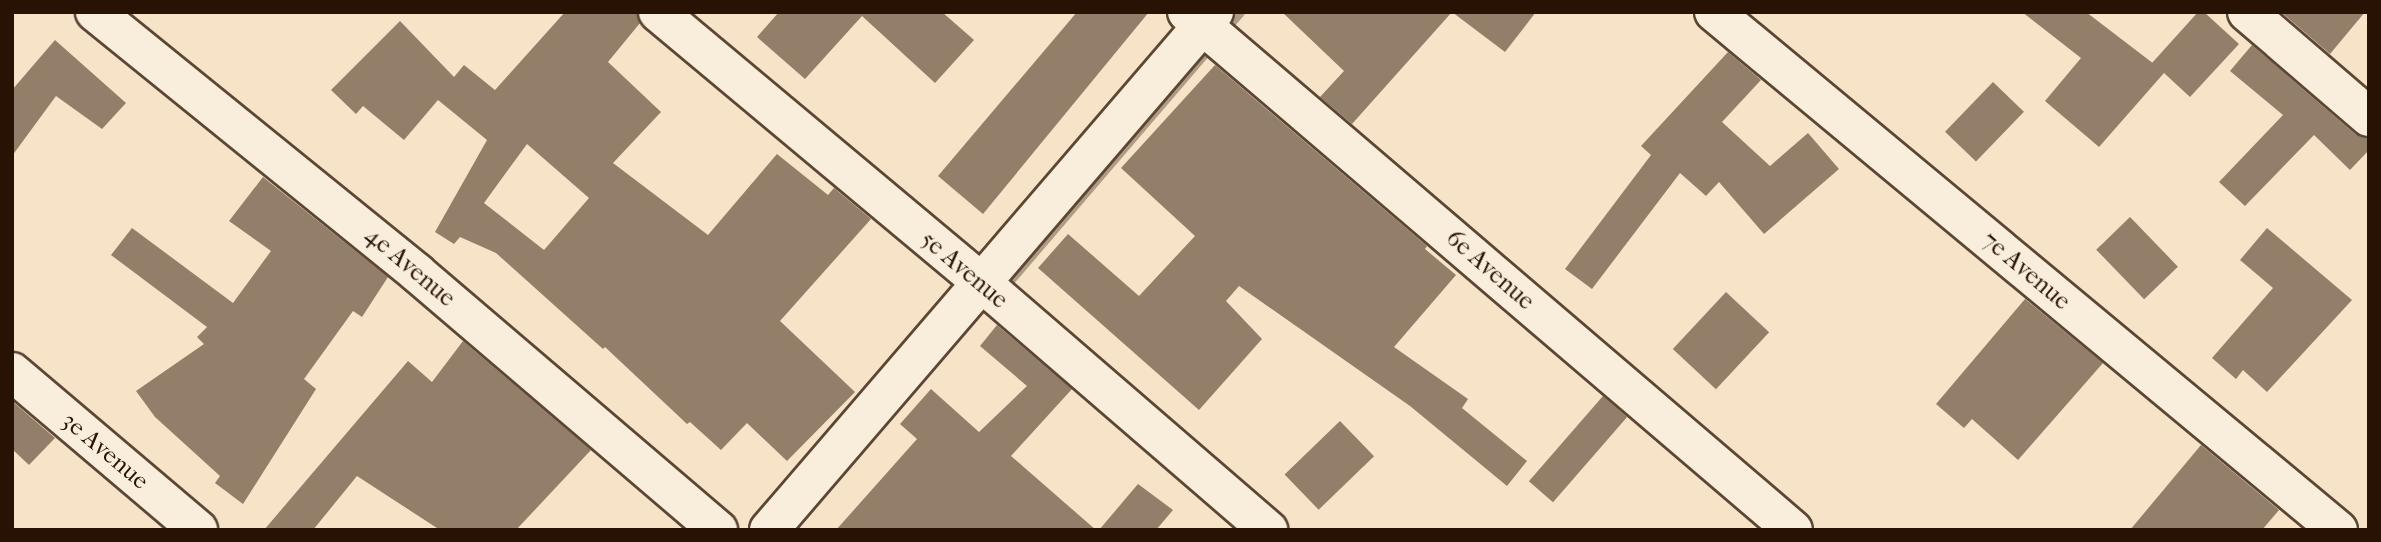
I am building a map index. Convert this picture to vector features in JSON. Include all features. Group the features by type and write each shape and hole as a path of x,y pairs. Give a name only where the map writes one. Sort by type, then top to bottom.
{"street":[{"name":"4e Avenue","path":"94,12 417,272 718,530"},
{"name":"5e Avenue","path":"658,12 1268,530"},
{"name":"7e Avenue","path":"1714,12 2338,530"},
{"path":"2247,12 2369,117"},
{"path":"769,530 990,292 1208,25"},
{"name":"6e Avenue","path":"1208,25 1793,530"},
{"name":"3e Avenue","path":"12,372 198,530"}],"building":[{"path":"565,12 637,12 640,23 608,62 661,112 613,163 708,235 777,154 828,195 834,188 871,219 780,321 855,392 787,461 747,423 721,450 690,422 687,424 605,347 603,349 496,253 460,237 454,244 435,232 487,140 438,100 404,140 363,106 356,114 331,90 400,21 454,77 464,65 495,90","holes":["527,144 589,198 544,250 484,203"]},
{"path":"779,12 942,12 974,40 935,83 862,16 805,79 757,37"},
{"path":"1077,12 1149,12 983,214 938,176"},
{"path":"1282,12 1452,12 1352,124 1320,97 1344,71"},
{"path":"1452,12 1536,12 1505,52"},
{"path":"2022,12 2086,12 2152,63 2198,12 2204,12 2239,44 2190,97 2164,73 2099,147 2045,101 2081,58"},
{"path":"2281,12 2365,12 2330,54"},
{"path":"55,40 126,103 102,129 56,96 12,156 12,90"},
{"path":"2252,45 2355,134 2369,138 2369,150 2350,170 2314,135 2245,206 2219,182 2283,115 2230,71"},
{"path":"1728,52 1761,80 1722,122 1770,166 1808,133 1839,169 1764,234 1719,182 1706,196 1680,173 1592,289 1565,269 1651,155 1641,146"},
{"path":"1215,65 1427,246 1425,249 1456,275 1394,347 1468,399 1462,408 1527,461 1507,486 1410,406 1239,286 1226,301 1262,339 1199,410 1038,268 1068,234 1139,296 1195,236 1121,168"},
{"path":"1993,82 2024,112 1976,162 1945,132"},
{"path":"263,177 388,277 362,317 353,311 304,379 316,389 243,504 215,483 220,476 155,417 136,391 204,344 197,337 207,327 111,255 132,228 233,303 271,251 229,221"},
{"path":"2130,217 2178,267 2144,299 2096,250"},
{"path":"2267,228 2352,300 2267,392 2243,370 2236,379 2212,358 2273,288 2240,260"},
{"path":"1726,292 1769,332 1716,389 1673,349"},
{"path":"2025,299 2103,363 2018,460 1972,419 1964,428 1936,404"},
{"path":"997,325 1072,389 1011,456 1096,530 836,530 917,439 900,424 931,389 979,432 1027,386 980,346"},
{"path":"463,341 591,450 516,530 440,530 357,476 313,530 264,530 408,361 432,382"},
{"path":"1603,396 1627,417 1553,502 1529,481"},
{"path":"12,401 55,438 29,465 12,449"},
{"path":"1340,421 1374,456 1319,510 1285,474"},
{"path":"2201,445 2279,510 2262,530 2130,530"},
{"path":"1138,484 1173,510 1156,530 1099,530"}],"waterway":[{"path":"999,292 1239,12"}]}
